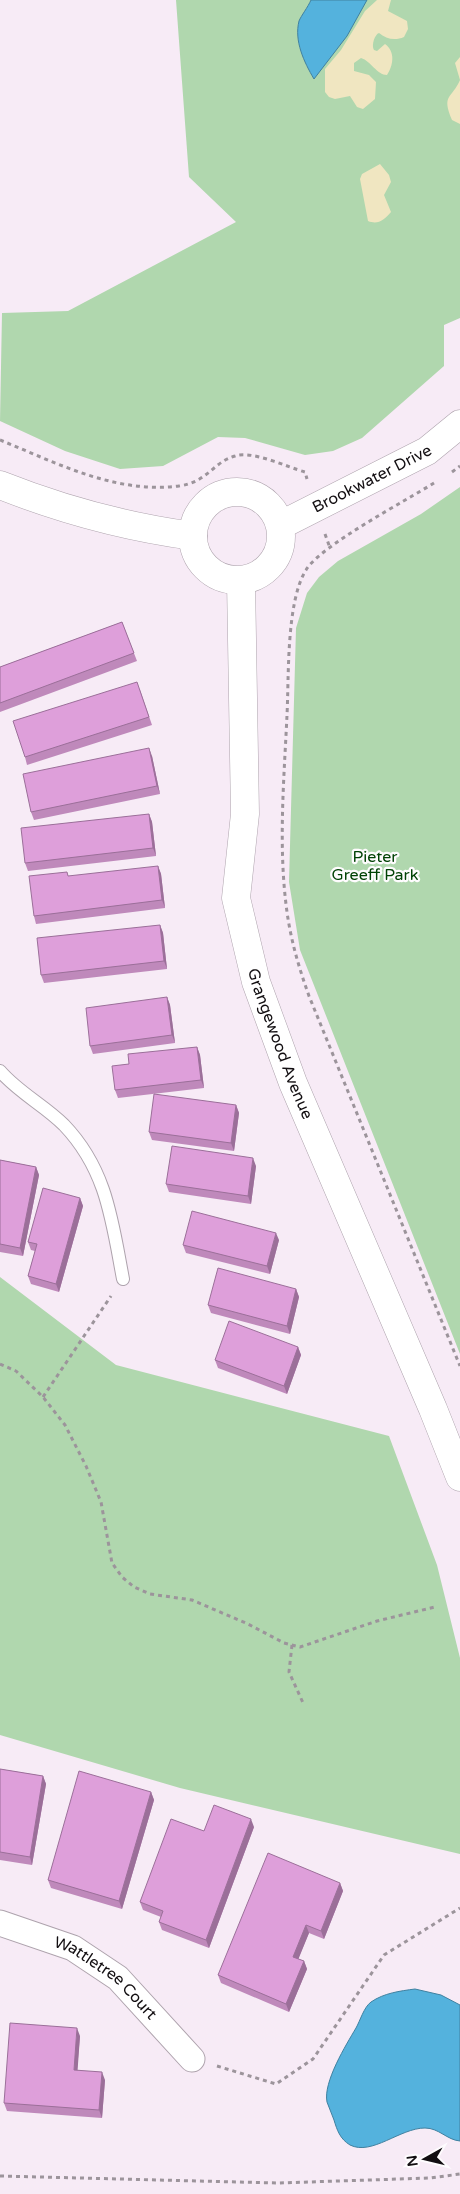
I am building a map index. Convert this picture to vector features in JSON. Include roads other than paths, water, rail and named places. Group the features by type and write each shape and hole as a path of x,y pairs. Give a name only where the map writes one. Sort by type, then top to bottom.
{"street":[{"name":"Brookwater Drive","path":"281,525 315,506 336,499 427,450 460,424"},
{"path":"0,485 40,501 83,514 143,529 193,536"},
{"path":"230,492 245,492 259,498 271,507 281,525 280,548 274,560 266,570 254,578 241,581 226,579 212,573 202,563 195,550 193,536 196,520 204,507 215,498 230,492"},
{"name":"Grangewood Avenue","path":"241,581 245,814 236,898 256,982 293,1083 433,1409 460,1478"},
{"name":"Wattletree Court","path":"0,1923 73,1948 118,1978 192,2059"}],"lane":[{"path":"0,1071 12,1086 63,1124 86,1152 104,1188 123,1279"}],"water":[{"path":"311,0 367,0 347,36 314,79 304,58 298,36 299,21"},
{"path":"415,1989 441,1995 460,2005 460,2141 451,2139 435,2130 425,2128 406,2132 367,2147 350,2145 339,2134 327,2102 328,2084 332,2074 369,2004 387,1994"}],"park label":[{"name":"Pieter Greeff Park","path":"375,866"}]}
